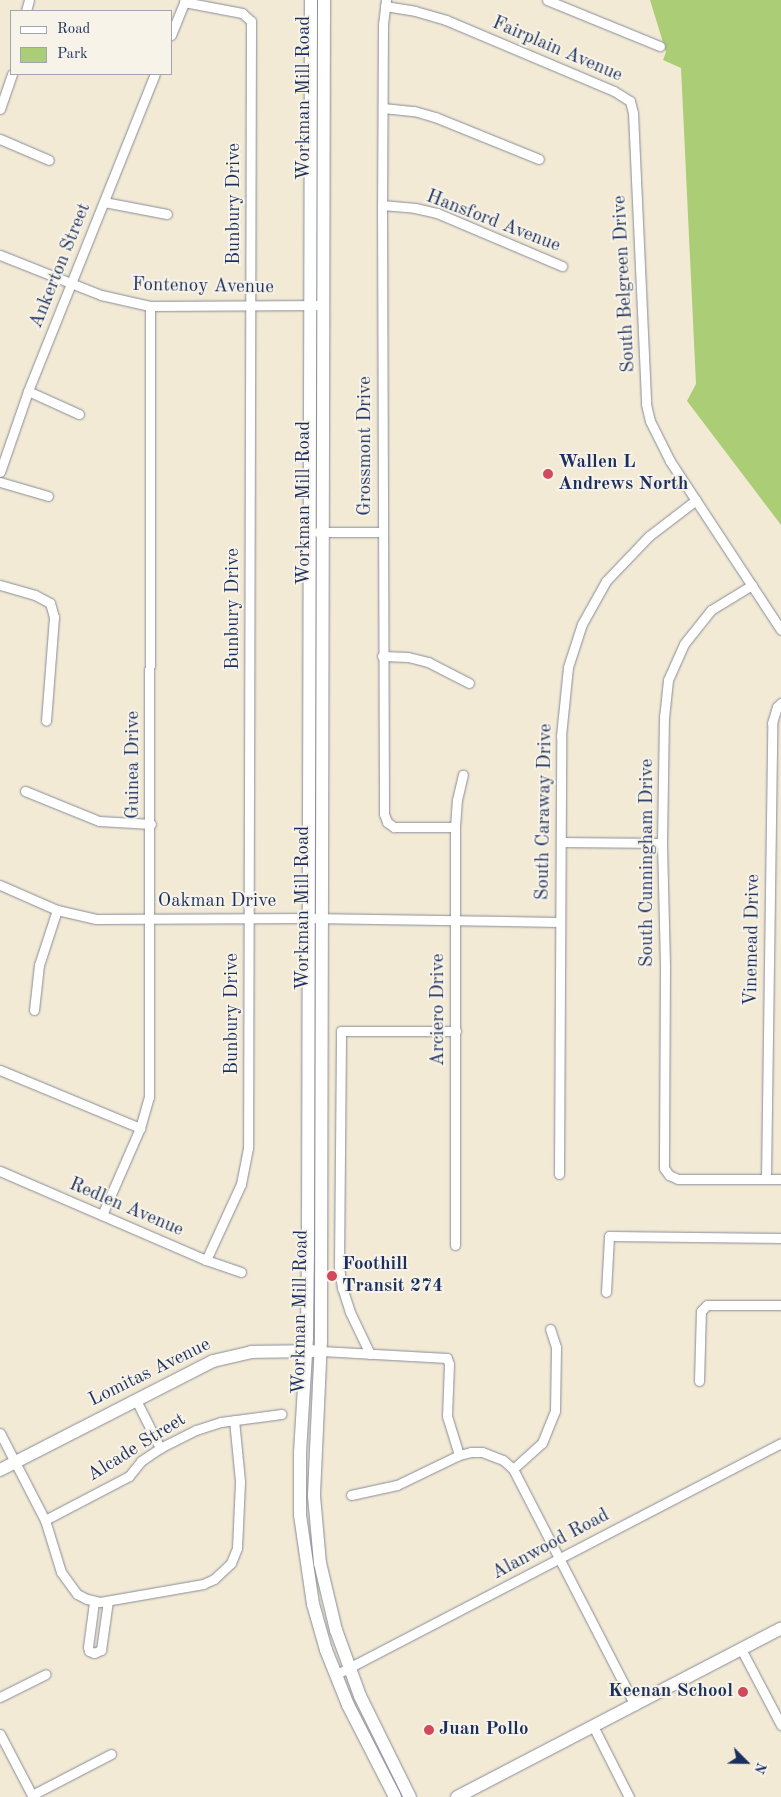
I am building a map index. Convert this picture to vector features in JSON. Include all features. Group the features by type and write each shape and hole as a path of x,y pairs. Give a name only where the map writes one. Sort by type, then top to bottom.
{"main road":[{"name":"Workman Mill Road","path":"311,0 308,532 309,918 306,1351 300,1453 301,1525 313,1604 335,1675 362,1735 395,1797"},
{"name":"Workman Mill Road","path":"324,0 321,1351 314,1461 316,1530 327,1599 348,1668 373,1725 410,1797"},
{"name":"Lomitas Avenue","path":"0,1470 195,1369 226,1357 251,1352 321,1351"},
{"path":"457,1797 781,1628"}],"street":[{"path":"547,0 660,46"},
{"path":"172,33 185,1"},
{"name":"Bunbury Drive","path":"185,1 242,13 250,20 250,918 248,1148 241,1184 206,1260"},
{"name":"Fairplain Avenue","path":"385,3 446,20 614,91 630,101"},
{"name":"Grossmont Drive","path":"385,3 382,205 384,814 387,822 394,827 455,826"},
{"path":"0,109 12,75"},
{"name":"Ankerton Street","path":"0,472 28,391 156,75"},
{"name":"South Belgreen Drive","path":"630,101 633,113 646,404 655,434 670,461 781,630"},
{"path":"383,108 414,111 435,117 539,159"},
{"path":"0,139 49,160"},
{"path":"104,202 167,214"},
{"name":"Hansford Avenue","path":"382,205 437,213 562,266"},
{"name":"Fontenoy Avenue","path":"0,255 115,299 150,306 324,305"},
{"name":"Guinea Drive","path":"102,1215 140,1128 149,1097 151,824 150,306"},
{"path":"28,391 79,414"},
{"path":"0,482 48,496"},
{"name":"South Caraway Drive","path":"559,1174 562,708 568,667 582,624 606,581 626,558 666,521 696,500"},
{"path":"308,532 383,532"},
{"path":"0,585 35,595 50,603 54,617 46,721"},
{"name":"South Cunningham Drive","path":"752,585 712,610 684,644 668,680 664,716 662,844 665,966 664,1168 669,1175 678,1179 766,1179"},
{"path":"382,656 408,657 428,662 469,684"},
{"name":"Vinemead Drive","path":"766,1179 772,723 777,707 781,703"},
{"name":"Arciero Drive","path":"455,1245 455,826 457,800 463,775"},
{"path":"25,791 98,821 151,824"},
{"path":"560,842 662,844"},
{"name":"Oakman Drive","path":"0,885 57,910 96,919 323,918 455,922 560,922"},
{"path":"34,1010 39,965 57,910"},
{"path":"370,1354 350,1312 342,1288 339,1266 340,1031 456,1031"},
{"path":"0,1070 140,1128"},
{"name":"Redlen Avenue","path":"0,1171 206,1260 241,1272"},
{"path":"766,1179 781,1179"},
{"path":"606,1292 609,1236 781,1238"},
{"path":"699,1381 701,1311 707,1305 781,1305"},
{"path":"513,1469 542,1443 555,1411 556,1347 550,1329"},
{"name":"Lomitas Avenue","path":"321,1351 447,1358 449,1364 447,1416 459,1455"},
{"path":"136,1400 160,1448"},
{"name":"Alcade Street","path":"45,1520 129,1476 141,1461 160,1448 207,1425 281,1414"},
{"path":"0,1432 45,1520 61,1572 77,1594 94,1602 203,1584 214,1580 231,1563 237,1548 240,1481 234,1420"},
{"name":"Alanwood Road","path":"335,1675 781,1444"},
{"path":"350,1495 396,1485 459,1455 482,1452 503,1460 513,1469 635,1705"},
{"path":"94,1602 88,1647 89,1651 94,1653 101,1650 108,1601"},
{"path":"741,1649 781,1726"},
{"path":"0,1697 46,1674"},
{"path":"593,1726 629,1797"},
{"path":"0,1734 32,1796 111,1754"}],"green space":[{"path":"650,0 781,0 781,525 687,401 696,384 681,68 663,60 666,52"}],"place":[{"name":"Wallen L Andrews North","path":"548,474"},
{"name":"Foothill Transit 274","path":"332,1276"},
{"name":"Keenan School","path":"743,1692"},
{"name":"Juan Pollo","path":"429,1730"}]}
